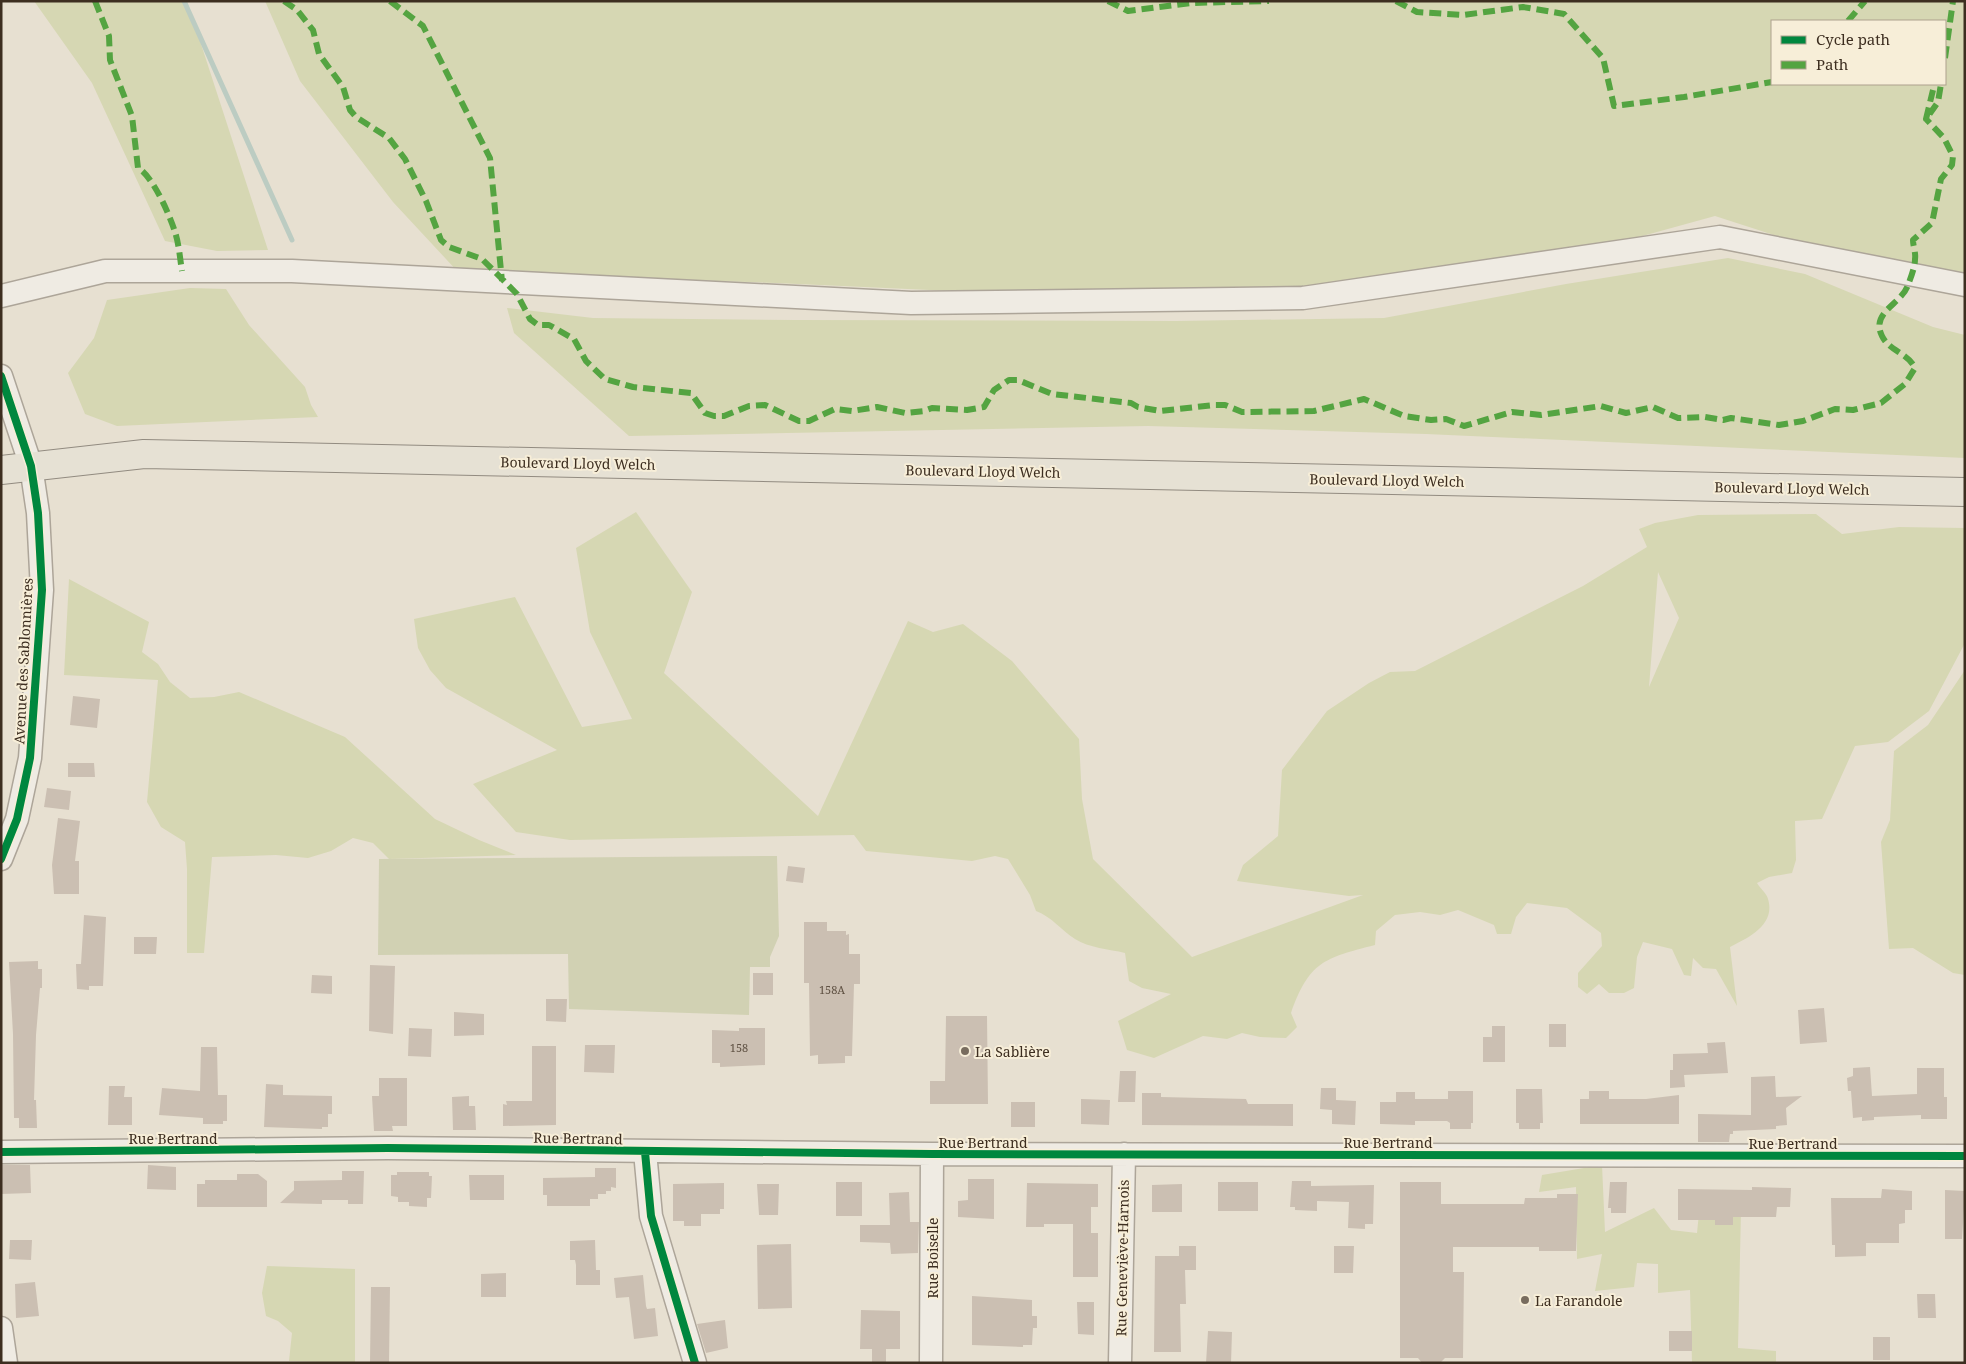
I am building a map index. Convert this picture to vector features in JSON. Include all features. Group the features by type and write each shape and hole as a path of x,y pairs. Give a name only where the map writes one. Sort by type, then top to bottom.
{"main road":[{"name":"Boulevard Lloyd Welch","path":"1,470 144,454 1965,492"}],"street":[{"path":"1,296 105,271 202,271 292,272 911,303 1303,298 1720,236 1965,284"},
{"name":"Avenue des Sablonnières","path":"1,376 30,466 38,513 42,590 30,758 17,819 1,859"},
{"name":"Rue Bertrand","path":"1,1152 388,1148 932,1154 1965,1156"},
{"path":"645,1152 651,1216 695,1363"},
{"name":"Rue Boiselle","path":"931,1363 932,1154"},
{"name":"Rue Geneviève-Harnois","path":"1120,1363 1124,1154"},
{"path":"1,1328 6,1363"}],"green space":[{"path":"34,1 187,1 268,250 217,251 165,241 92,83"},
{"path":"265,1 1965,1 1965,278 1925,284 1715,216 1559,259 1424,288 1084,297 776,283 459,273 393,202 300,81"},
{"path":"1728,258 1805,274 1933,327 1965,335 1965,458 1426,434 1148,426 629,436 514,333 507,308 593,318 1176,321 1384,318 1566,284"},
{"path":"190,288 226,289 249,325 305,387 311,405 318,417 117,426 85,414 68,373 94,338 107,300"},
{"path":"636,512 692,592 664,673 818,816 908,621 933,632 963,624 1012,661 1079,739 1082,799 1093,859 1192,957 1363,895 1349,896 1237,881 1243,865 1278,836 1282,770 1327,711 1369,683 1390,672 1415,671 1583,586 1647,547 1639,529 1655,523 1698,515 1816,514 1842,534 1899,527 1965,528 1965,643 1929,711 1888,742 1855,746 1822,819 1795,821 1796,860 1792,873 1769,877 1757,883 1768,899 1768,916 1752,935 1730,947 1737,1006 1716,969 1703,968 1693,958 1691,976 1684,975 1672,949 1643,942 1637,957 1634,988 1624,993 1609,993 1599,984 1587,994 1578,987 1578,973 1602,946 1601,933 1567,908 1527,903 1516,917 1511,934 1497,934 1494,925 1458,910 1440,915 1420,912 1395,915 1376,931 1375,945 1331,959 1312,972 1298,996 1291,1013 1297,1027 1286,1038 1260,1037 1242,1033 1227,1039 1203,1036 1154,1058 1127,1050 1118,1021 1171,994 1142,988 1129,981 1125,953 1081,942 1036,911 1030,895 1008,859 995,856 972,861 866,851 854,835 570,840 516,832 473,784 557,750 446,688 430,670 418,648 414,619 515,597 582,727 632,719 590,632 576,548","holes":["1658,572 1679,618 1649,687"]},
{"path":"69,579 149,622 142,652 158,664 170,682 190,698 214,697 239,692 345,737 435,819 516,855 389,859 373,843 353,838 331,851 308,858 276,855 212,857 204,953 187,953 187,869 185,842 161,827 147,802 158,680 64,675"},
{"path":"1965,670 1965,975 1953,973 1913,948 1889,949 1881,842 1890,820 1894,751 1928,725"},
{"path":"777,856 779,936 770,957 770,967 750,967 749,1015 569,1009 568,954 378,955 379,859"},
{"path":"1602,1165 1605,1232 1654,1208 1671,1230 1697,1233 1700,1203 1741,1210 1738,1348 1776,1351 1776,1363 1692,1363 1690,1290 1658,1293 1658,1264 1637,1263 1634,1287 1595,1291 1602,1254 1577,1259 1576,1187 1539,1192 1542,1175"},
{"path":"267,1266 355,1269 355,1363 289,1361 292,1333 278,1321 266,1316 262,1293"}],"building":[{"path":"73,696 100,699 97,728 70,725"},
{"path":"68,763 94,763 95,777 68,777"},
{"path":"47,788 71,791 69,810 44,807"},
{"path":"58,818 80,821 75,861 79,861 79,894 54,894 52,865"},
{"path":"788,866 805,868 803,883 786,881"},
{"path":"84,915 106,917 103,986 89,986 89,990 77,989 76,964 81,964"},
{"path":"804,922 827,922 827,931 846,931 846,935 849,934 849,954 860,954 860,984 854,984 852,1056 845,1056 845,1063 818,1064 818,1055 810,1056 809,983 804,983"},
{"path":"134,937 157,937 156,954 134,954"},
{"path":"38,961 38,969 42,969 42,988 40,988 36,1035 34,1100 36,1100 37,1128 19,1128 19,1118 14,1118 13,1034 9,962"},
{"path":"370,965 395,966 393,1034 369,1031"},
{"path":"753,973 773,973 773,995 753,995"},
{"path":"312,975 332,976 332,994 311,993"},
{"path":"546,999 567,999 566,1022 546,1021"},
{"path":"1824,1008 1827,1042 1800,1044 1798,1010"},
{"path":"454,1012 484,1014 484,1035 454,1036"},
{"path":"946,1016 987,1016 988,1104 930,1104 930,1081 945,1081"},
{"path":"1549,1024 1566,1024 1566,1047 1549,1047"},
{"path":"1492,1026 1505,1026 1505,1062 1483,1062 1483,1037 1492,1037"},
{"path":"409,1028 432,1029 431,1057 408,1056"},
{"path":"739,1028 765,1028 765,1065 720,1067 720,1063 712,1063 712,1030 739,1031"},
{"path":"1725,1042 1728,1073 1684,1075 1685,1087 1670,1088 1670,1070 1673,1070 1673,1054 1708,1053 1707,1043"},
{"path":"585,1045 615,1045 614,1073 584,1072"},
{"path":"532,1046 556,1046 556,1125 503,1126 503,1104 507,1105 506,1101 532,1101"},
{"path":"201,1047 217,1047 218,1095 227,1095 227,1121 223,1121 223,1124 203,1124 203,1118 159,1115 162,1088 200,1091"},
{"path":"1870,1067 1872,1096 1917,1094 1917,1068 1944,1068 1944,1097 1947,1097 1947,1119 1921,1119 1921,1115 1874,1117 1874,1120 1862,1121 1862,1117 1853,1118 1851,1091 1848,1091 1847,1078 1853,1076 1853,1068"},
{"path":"1120,1071 1136,1071 1135,1102 1118,1102"},
{"path":"1775,1076 1776,1097 1802,1096 1786,1108 1787,1125 1776,1126 1776,1129 1733,1131 1733,1134 1730,1134 1729,1142 1698,1142 1698,1114 1751,1115 1751,1077"},
{"path":"379,1078 407,1078 407,1126 392,1126 393,1131 374,1131 372,1096 379,1096"},
{"path":"266,1084 283,1085 283,1095 332,1096 332,1114 328,1114 328,1127 322,1127 322,1129 264,1127"},
{"path":"109,1086 125,1086 124,1097 132,1097 132,1125 108,1125"},
{"path":"1321,1088 1336,1088 1336,1100 1356,1101 1355,1125 1332,1124 1332,1110 1320,1109"},
{"path":"1516,1089 1542,1089 1543,1123 1540,1123 1540,1129 1519,1129 1519,1123 1516,1123"},
{"path":"1448,1091 1473,1091 1473,1123 1471,1123 1471,1129 1450,1129 1450,1123 1447,1121 1415,1121 1415,1125 1380,1124 1380,1102 1396,1102 1396,1092 1415,1092 1415,1099 1448,1099"},
{"path":"1589,1091 1609,1091 1609,1099 1646,1099 1679,1095 1679,1124 1580,1124 1580,1099 1589,1099"},
{"path":"1142,1093 1161,1093 1161,1097 1246,1099 1248,1104 1293,1104 1293,1126 1142,1125"},
{"path":"469,1096 469,1106 475,1106 476,1130 453,1130 452,1097"},
{"path":"1081,1099 1110,1100 1109,1125 1081,1124"},
{"path":"1011,1102 1035,1102 1035,1127 1011,1127"},
{"path":"1,1165 30,1165 31,1193 1,1194"},
{"path":"148,1165 176,1167 176,1190 147,1189"},
{"path":"595,1168 616,1168 616,1188 611,1187 611,1191 606,1191 606,1194 598,1194 598,1199 590,1199 590,1206 547,1206 547,1195 543,1195 543,1178 595,1177"},
{"path":"342,1171 364,1171 363,1204 348,1204 348,1200 322,1200 322,1204 280,1203 294,1190 294,1181 342,1180"},
{"path":"397,1172 429,1172 429,1176 432,1176 431,1198 427,1198 427,1207 409,1206 409,1202 398,1202 398,1197 391,1196 391,1175 397,1175"},
{"path":"237,1174 258,1174 267,1181 267,1207 197,1207 197,1184 205,1184 205,1180 237,1180"},
{"path":"469,1175 504,1175 504,1200 470,1200"},
{"path":"968,1179 994,1179 994,1219 958,1217 958,1201 968,1200"},
{"path":"1292,1181 1311,1181 1311,1186 1374,1185 1373,1224 1365,1224 1365,1229 1348,1228 1349,1202 1317,1201 1317,1211 1295,1210 1295,1207 1290,1207"},
{"path":"836,1182 862,1182 862,1216 836,1216"},
{"path":"1218,1182 1258,1182 1258,1211 1218,1211"},
{"path":"1400,1182 1441,1182 1441,1204 1524,1204 1525,1198 1557,1198 1557,1194 1578,1194 1576,1251 1539,1251 1539,1247 1453,1247 1453,1272 1464,1272 1463,1358 1445,1358 1440,1363 1422,1363 1418,1358 1400,1358"},
{"path":"1610,1182 1627,1182 1626,1213 1611,1213 1611,1208 1608,1208"},
{"path":"724,1183 724,1209 720,1209 720,1214 701,1214 701,1226 684,1226 684,1221 673,1221 673,1184"},
{"path":"1027,1183 1098,1184 1098,1207 1091,1207 1091,1233 1098,1233 1098,1277 1073,1277 1073,1224 1044,1224 1044,1227 1026,1227"},
{"path":"757,1184 779,1184 778,1215 759,1215"},
{"path":"1182,1184 1182,1212 1152,1212 1152,1185"},
{"path":"1752,1187 1791,1188 1790,1207 1777,1207 1776,1217 1733,1217 1733,1225 1715,1225 1715,1220 1678,1220 1678,1189 1752,1190"},
{"path":"1882,1189 1912,1191 1912,1210 1905,1210 1905,1223 1899,1224 1899,1243 1866,1243 1866,1256 1835,1257 1835,1245 1832,1245 1831,1198 1881,1198"},
{"path":"1945,1190 1965,1191 1962,1239 1945,1239"},
{"path":"909,1192 910,1222 919,1222 918,1253 891,1254 890,1243 860,1242 860,1225 890,1225 889,1193"},
{"path":"10,1240 32,1240 31,1260 9,1259"},
{"path":"595,1240 596,1270 600,1270 600,1285 576,1285 576,1265 575,1260 570,1260 570,1241"},
{"path":"791,1244 792,1308 758,1309 757,1245"},
{"path":"1179,1246 1196,1246 1196,1270 1185,1270 1186,1304 1180,1304 1181,1352 1154,1352 1155,1256 1179,1256"},
{"path":"1334,1246 1354,1246 1353,1273 1334,1273"},
{"path":"506,1273 506,1297 481,1297 481,1274"},
{"path":"643,1275 646,1306 647,1309 655,1308 658,1336 634,1339 629,1297 616,1298 614,1278"},
{"path":"35,1282 39,1316 16,1318 15,1284"},
{"path":"371,1287 390,1287 389,1363 370,1363"},
{"path":"1917,1294 1935,1294 1936,1318 1918,1318"},
{"path":"972,1296 1032,1300 1032,1316 1037,1316 1037,1328 1033,1328 1032,1345 1023,1345 1023,1347 972,1345"},
{"path":"1077,1302 1094,1302 1094,1335 1078,1334"},
{"path":"861,1310 900,1311 900,1349 886,1349 886,1363 872,1363 872,1349 860,1349"},
{"path":"725,1320 728,1348 706,1353 697,1324"},
{"path":"1208,1331 1232,1332 1231,1363 1206,1363"},
{"path":"1669,1331 1692,1331 1692,1351 1669,1351"},
{"path":"1873,1337 1890,1337 1890,1360 1873,1360"}],"waterway":[{"path":"184,1 292,240"}],"marked path":[{"path":"95,1 109,36 110,60 132,116 138,168 144,172 155,188 169,216 178,241 182,271"},
{"path":"284,1 297,10 313,30 319,54 343,87 350,110 356,117 389,138 405,159 426,201 441,240 449,247 482,259 517,294 530,319 538,325 549,325 574,339 586,361 605,379 633,387 691,393 705,413 714,416 724,416 749,406 765,405 799,421 809,421 835,409 852,411 877,407 905,413 932,408 967,410 984,407 994,390 1009,380 1018,380 1052,394 1131,403 1138,407 1160,411 1215,405 1225,405 1242,412 1314,411 1364,399 1404,416 1431,420 1446,419 1464,426 1512,412 1541,415 1601,406 1626,413 1653,407 1678,418 1705,417 1723,420 1731,418 1779,425 1803,421 1835,409 1853,410 1881,403 1905,384 1915,368 1908,359 1885,341 1879,328 1883,314 1905,292 1915,262 1913,240 1932,223 1941,179 1952,165 1953,156 1944,138 1926,119"},
{"path":"390,1 423,26 490,158 502,281"},
{"path":"1108,1 1128,11 1191,3 1269,1"},
{"path":"1396,1 1417,12 1463,15 1523,7 1564,14 1603,58 1614,106 1684,97 1771,82"},
{"path":"1849,20 1865,1"},
{"path":"1946,51 1953,1"},
{"path":"1933,90 1926,119 1938,102 1941,85"}],"cycle path":[{"path":"1,376 31,466 38,513 42,590 30,758 17,819 1,859"},
{"path":"1,1152 388,1148 932,1154 1965,1156"},
{"path":"645,1152 651,1216 695,1363"}],"place":[{"name":"La Sablière","path":"965,1051"},
{"name":"La Farandole","path":"1525,1300"}]}
